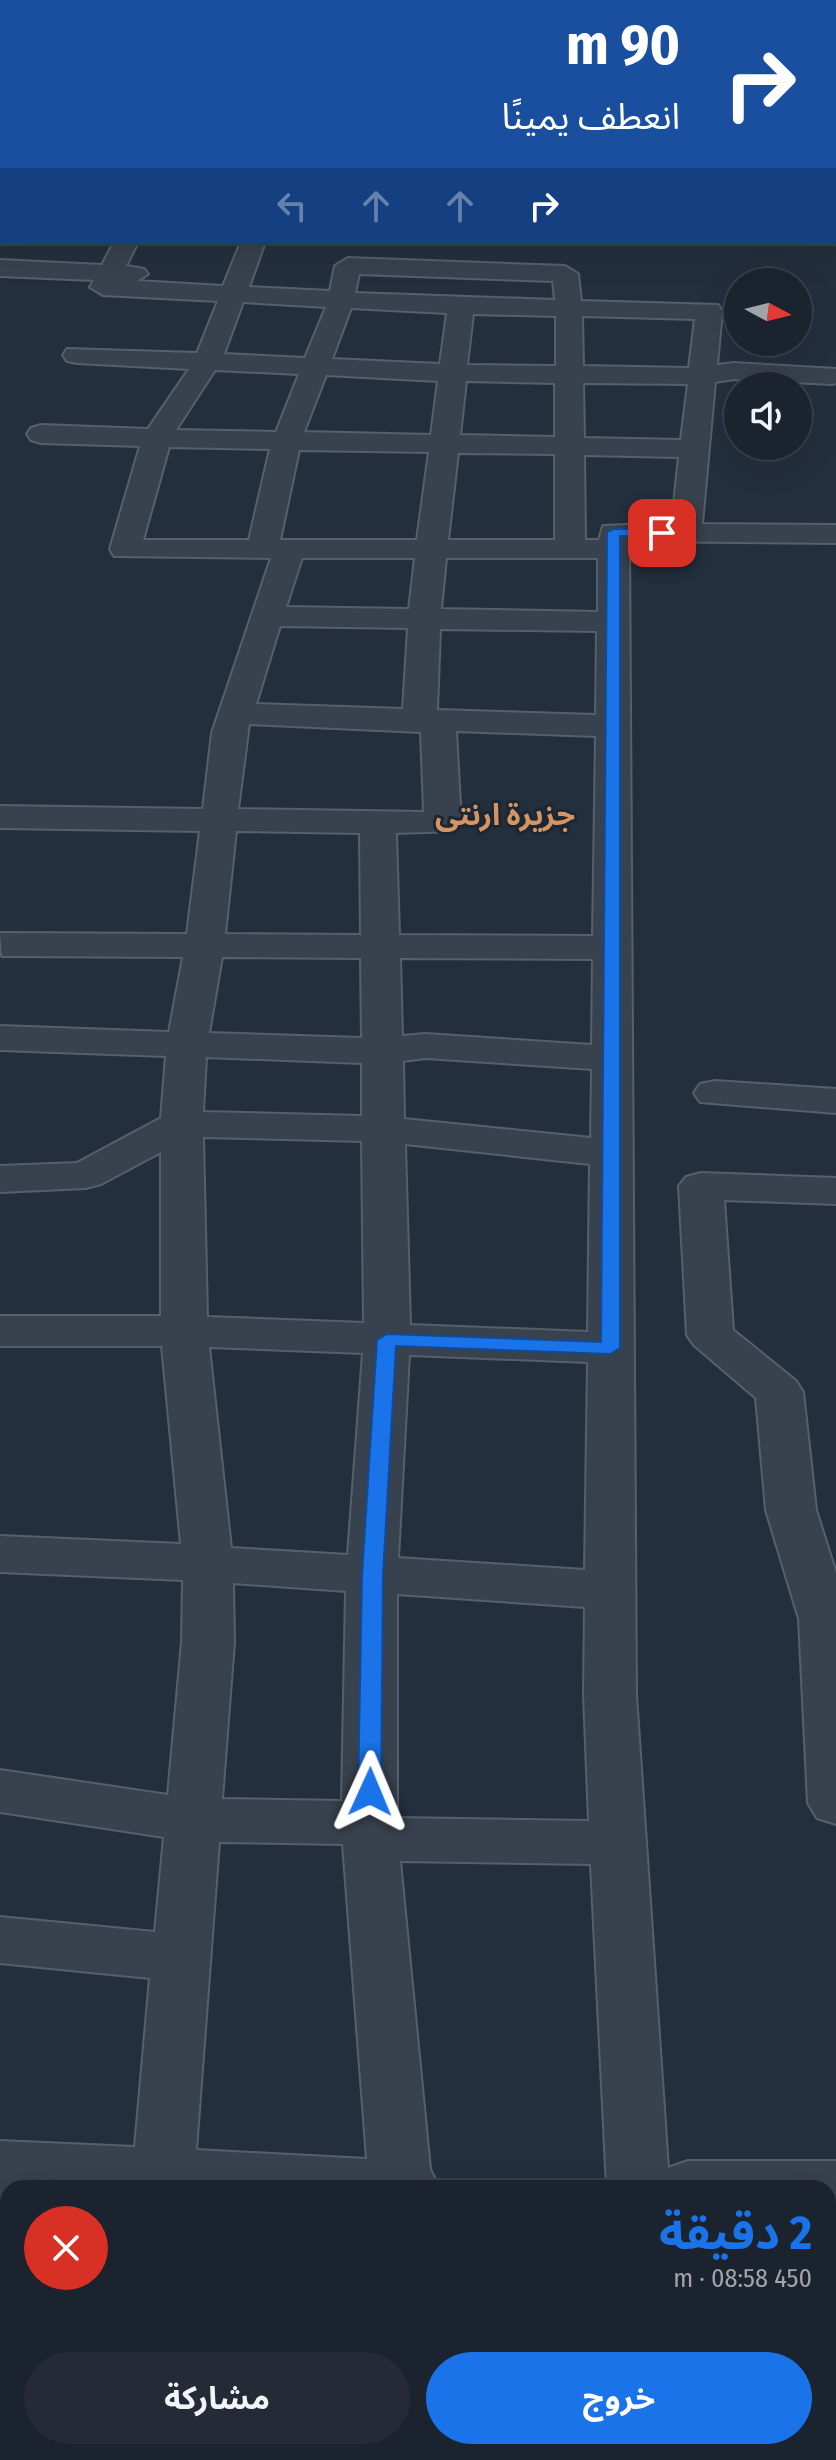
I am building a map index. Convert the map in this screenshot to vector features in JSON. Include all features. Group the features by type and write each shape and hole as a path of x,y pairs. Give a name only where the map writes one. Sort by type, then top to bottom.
{"street":[{"path":"125,244 103,287 238,286 341,301 569,310 709,311 686,533"},
{"path":"252,244 208,360 156,439 125,549 592,549 614,532 836,534"},
{"path":"163,2180 208,1642 208,1565 184,1331 182,1124 187,1046 205,946 217,821 235,713 268,616 286,444 341,301 350,254 565,274 569,310 569,446 592,549 613,622 610,1695 638,2180"},
{"path":"0,268 110,273"},
{"path":"0,817 443,823 428,722 425,619 461,306"},
{"path":"77,355 453,373 702,376 734,371 834,382 836,348"},
{"path":"41,434 286,444 445,443 695,449"},
{"path":"268,616 613,622"},
{"path":"235,713 613,726"},
{"path":"378,822 387,1340 372,1575 370,1831 400,2180"},
{"path":"1,940 205,946 612,948"},
{"path":"0,1038 381,1051 425,1046 611,1058"},
{"path":"715,1093 836,1101"},
{"path":"0,1179 86,1175 182,1124 382,1129 611,1153"},
{"path":"836,1191 701,1186 710,1335 779,1392 791,1510 830,1619 836,1803"},
{"path":"0,1331 184,1331 610,1348"},
{"path":"0,1554 610,1590"},
{"path":"0,1791 194,1820 618,1843"},
{"path":"0,1940 182,1958"},
{"path":"0,2168 130,2180"}],"district":[{"name":"جزيرة ارنتى","path":"505,815"}],"route":[{"path":"370,1792 372,1575 387,1340 610,1348 614,532 662,533"}]}
